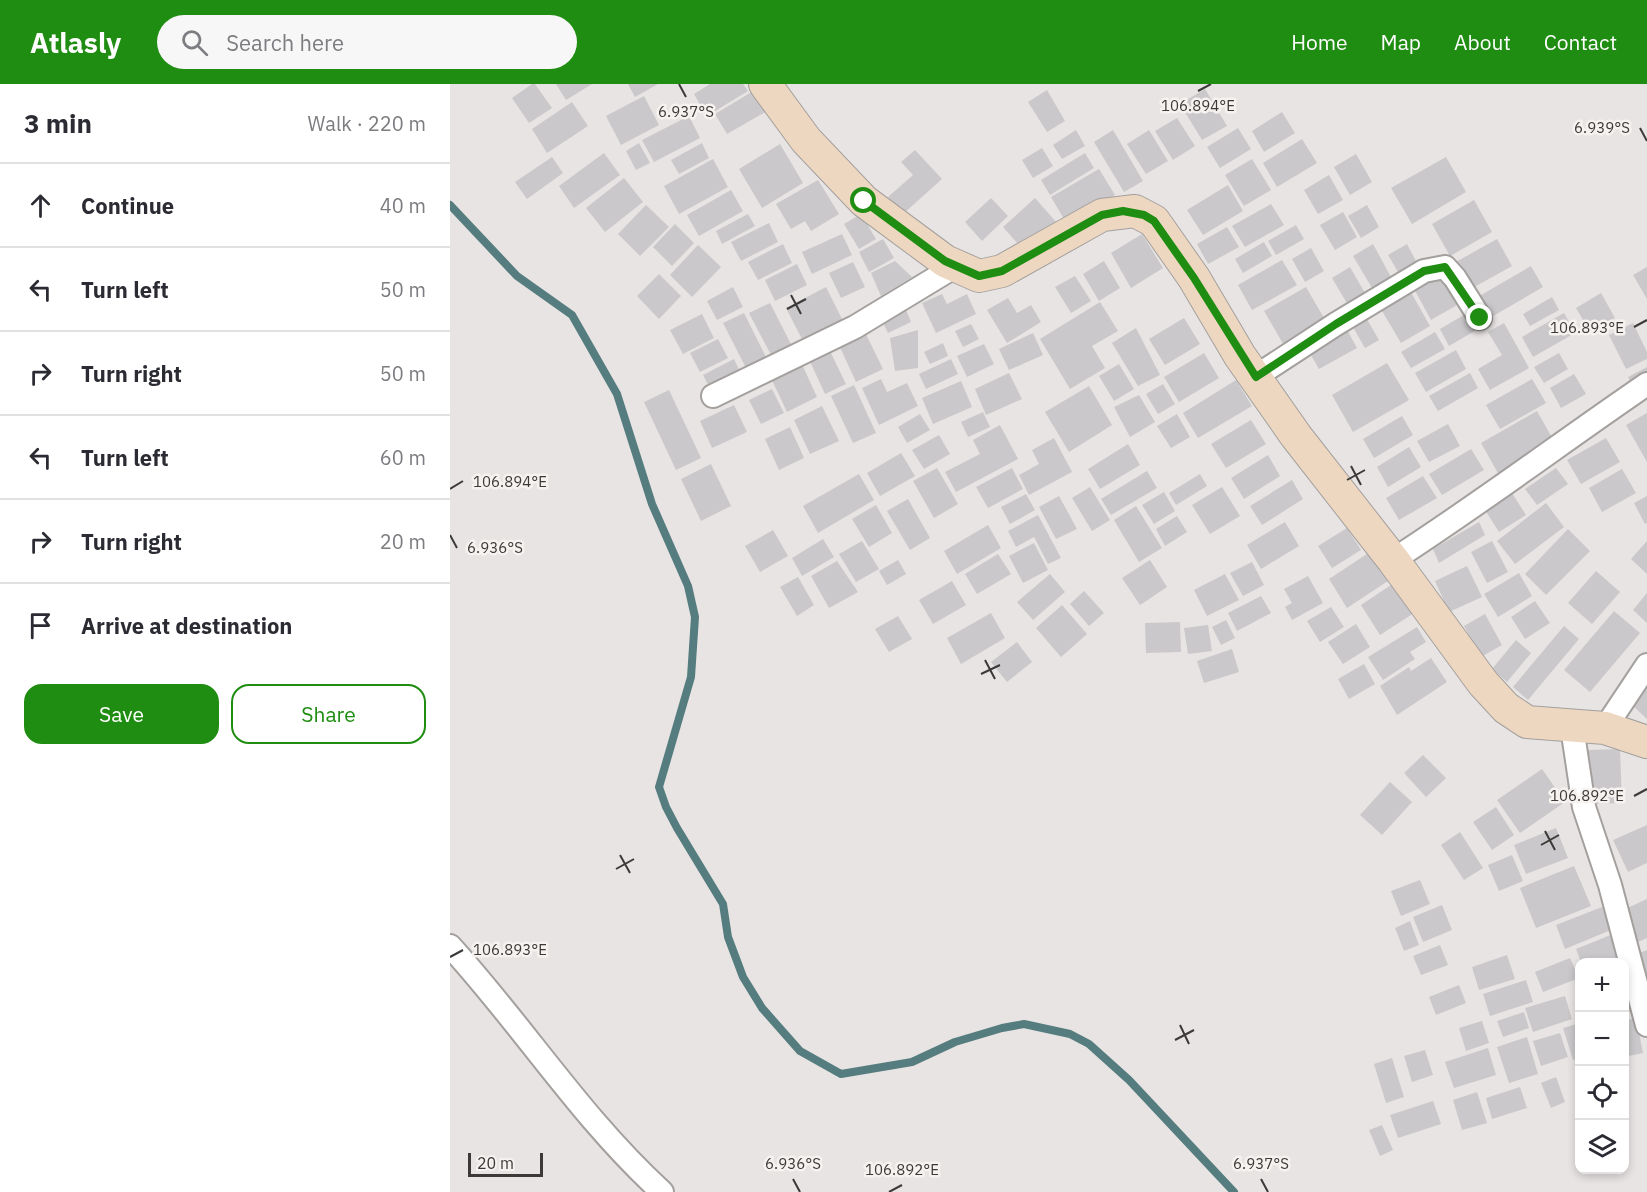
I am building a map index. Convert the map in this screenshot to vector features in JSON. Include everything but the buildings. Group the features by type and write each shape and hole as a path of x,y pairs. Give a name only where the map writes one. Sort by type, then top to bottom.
{"street":[{"path":"765,84 806,140 864,201 954,267 979,276 1002,271 1102,215 1135,212 1154,221 1194,278 1296,436 1394,560 1483,683 1506,708 1527,722 1605,728 1647,742"},
{"path":"713,396 855,327 954,267"},
{"path":"1256,377 1336,324 1424,271 1438,267 1445,267 1455,278 1480,318"},
{"path":"1394,560 1477,506 1518,473 1647,384"},
{"path":"1605,728 1647,665"},
{"path":"1572,727 1584,807 1610,885 1647,1025"},
{"path":"450,946 484,983 568,1094 625,1158 662,1192"}],"waterway":[{"path":"450,205 517,276 572,315 617,394 652,504 688,586 695,617 691,677 659,787 677,828 723,904 728,937 743,977 762,1008 800,1051 841,1074 912,1062 955,1042 1024,1024 1070,1034 1089,1044 1129,1080 1234,1192"}],"route":[{"path":"864,201 915,241 954,267 979,276 1002,271 1102,215 1123,211 1144,215 1154,221 1194,278 1240,356 1256,377 1336,324 1424,271 1438,267 1445,267 1455,278 1480,318"}]}
